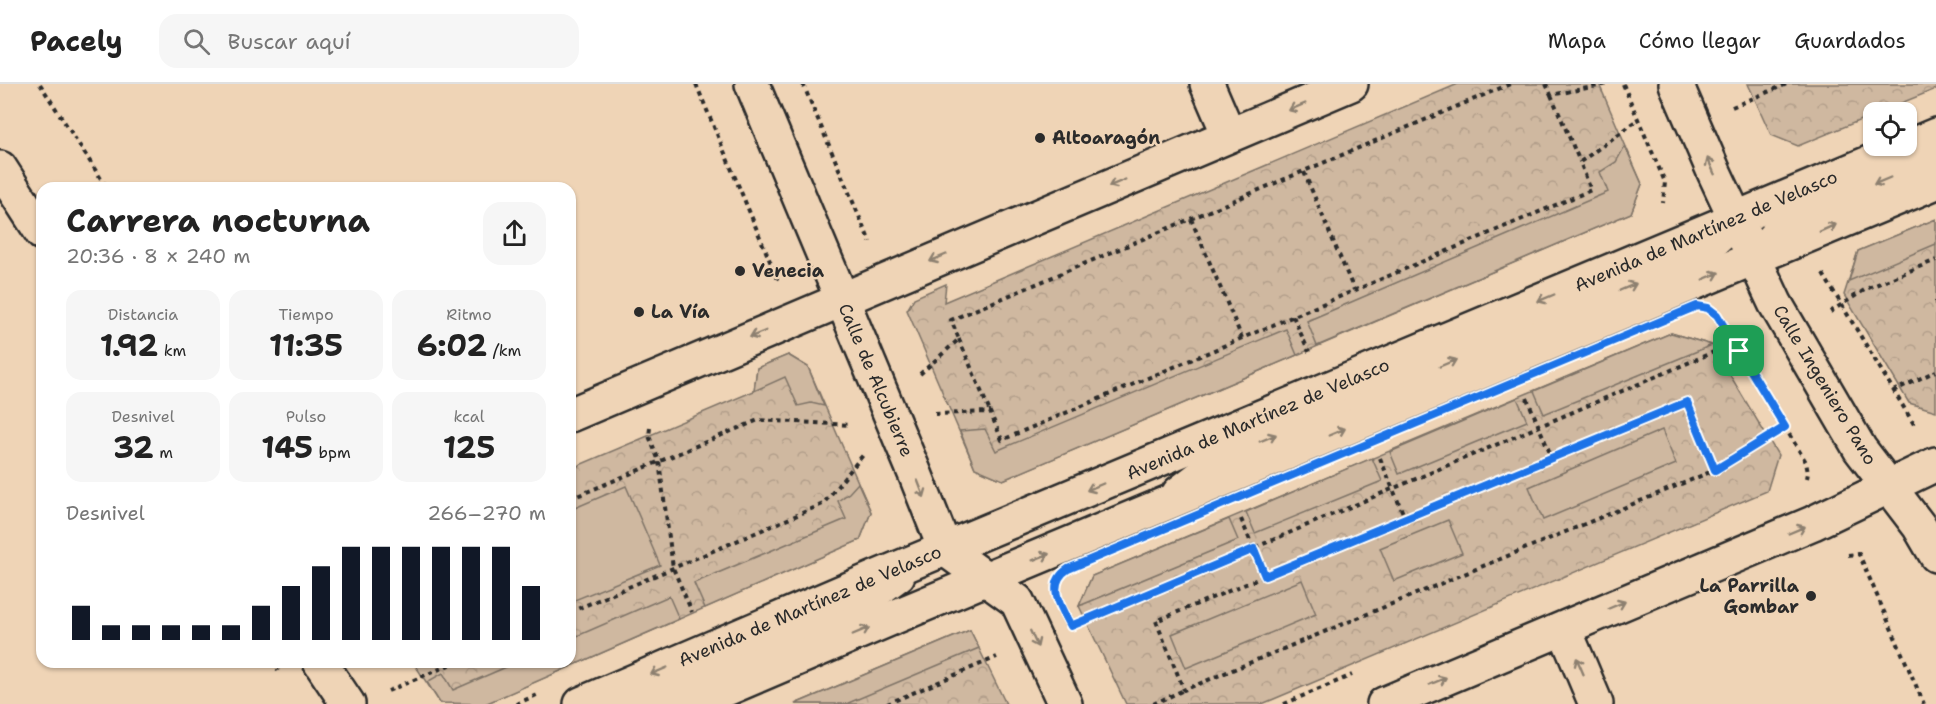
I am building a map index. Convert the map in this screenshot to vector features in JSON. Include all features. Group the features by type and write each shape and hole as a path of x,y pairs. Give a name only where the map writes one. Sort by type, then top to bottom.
{"main road":[{"name":"Calle de Alcubierre","path":"752,84 842,299 967,565"},
{"path":"1208,84 1229,135"},
{"path":"576,412 1351,84"},
{"name":"Calle Ingeniero Pano","path":"1676,84 1745,239 1791,332 1860,449 1919,526 1936,555"},
{"name":"Avenida de Martínez de Velasco","path":"581,704 914,562 967,565 1167,504 1745,239 1936,135"},
{"path":"1167,504 1221,461 1251,445 1677,266 1718,239 1745,239 1784,227 1801,215 1936,159"},
{"path":"0,168 36,224"},
{"name":"Avenida de Martínez de Velasco","path":"691,704 967,565 1745,239 1936,182"},
{"path":"1384,704 1813,523 1936,464"},
{"path":"637,704 828,623 886,585 914,562"},
{"path":"967,565 1017,601 1065,704"},
{"path":"1564,628 1596,704"},
{"path":"324,668 348,704"}],"path":[{"path":"40,84 103,182"},
{"path":"696,84 777,278 772,285"},
{"path":"803,84 871,244 877,242"},
{"path":"1510,84 951,320 1002,440 1591,190 1546,84"},
{"path":"1551,94 1608,84"},
{"path":"1623,84 1665,182 1661,207"},
{"path":"1731,108 1787,84"},
{"path":"1728,100 1736,118"},
{"path":"1580,162 1638,120"},
{"path":"1304,171 1354,290"},
{"path":"1191,219 1242,338"},
{"path":"1071,626 1716,351 1751,351 1791,332 1866,289 1936,260"},
{"path":"1821,270 1893,392 1913,424 1920,429"},
{"path":"1717,315 1808,466 1808,473 1803,484"},
{"path":"1293,316 1310,354"},
{"path":"915,366 918,375 959,339"},
{"path":"1893,392 1936,371"},
{"path":"1525,394 1552,458"},
{"path":"1184,690 1155,621 1687,402 1715,470"},
{"path":"930,405 938,424"},
{"path":"934,414 990,412"},
{"path":"847,414 855,435"},
{"path":"576,496 758,420 851,425"},
{"path":"650,424 649,436 659,461 673,568 694,616"},
{"path":"1153,704 1715,470 1785,427"},
{"path":"859,445 867,464"},
{"path":"576,609 823,504 863,455"},
{"path":"1379,456 1405,518"},
{"path":"1240,515 1265,576"},
{"path":"1842,555 1859,554 1924,704"},
{"path":"1066,617 1075,636"},
{"path":"887,704 1035,641"},
{"path":"387,691 442,668"},
{"path":"1284,704 1360,672"},
{"path":"516,704 548,690"}],"green space":[{"path":"1458,84 1599,84 1642,184 1631,213 1003,480 975,468 907,310 914,298 946,284 944,302"},
{"path":"1748,84 1936,84 1936,89 1904,102 1863,102 1863,119 1798,146 1771,135"},
{"path":"1625,146 1642,184 1631,213 1317,346 1307,321 1608,192 1600,172 1616,162"},
{"path":"1936,219 1936,411 1909,403 1844,295 1858,251"},
{"path":"1936,219 1936,244 1849,281 1858,251"},
{"path":"1286,329 1297,355 1003,480 975,468 960,431 985,429 996,451"},
{"path":"1671,333 1712,345 1778,455 1767,491 1262,704 1126,704 1079,606 1092,576"},
{"path":"1671,333 1712,345 1544,414 1534,391"},
{"path":"788,355 808,367 871,512 860,540 576,664 576,466 754,391 757,368"},
{"path":"788,355 808,367 824,406 811,403 798,406 785,377 754,391 757,368"},
{"path":"1517,398 1527,421 1399,474 1390,452"},
{"path":"1662,430 1676,464 1543,520 1529,487"},
{"path":"1372,458 1382,481 1255,533 1246,512"},
{"path":"858,483 871,512 860,540 705,608 694,583 846,519 838,501"},
{"path":"626,486 660,565 576,600 576,507"},
{"path":"1229,519 1238,540 1079,606 1092,576"},
{"path":"1448,520 1462,553 1394,581 1380,548"},
{"path":"1302,580 1316,614 1186,668 1172,634"},
{"path":"669,596 679,619 576,664 576,636"},
{"path":"970,630 1006,704 795,704"},
{"path":"970,630 979,648 846,704 795,704"},
{"path":"417,668 567,668 485,704 440,703"},
{"path":"504,668 567,668 485,704 440,703 427,682 443,673 453,690"}],"place":[{"name":"Altoaragón","path":"1040,138"},
{"name":"Venecia","path":"740,271"},
{"name":"La Vía","path":"639,312"},
{"name":"La Parrilla Gombar","path":"1811,596"}],"route":[{"path":"1697,306 1714,312 1739,351 1785,427 1715,470 1687,402 1265,576 1254,549 1071,626 1057,597 1056,583 1068,569 1690,308 1697,306"}]}
